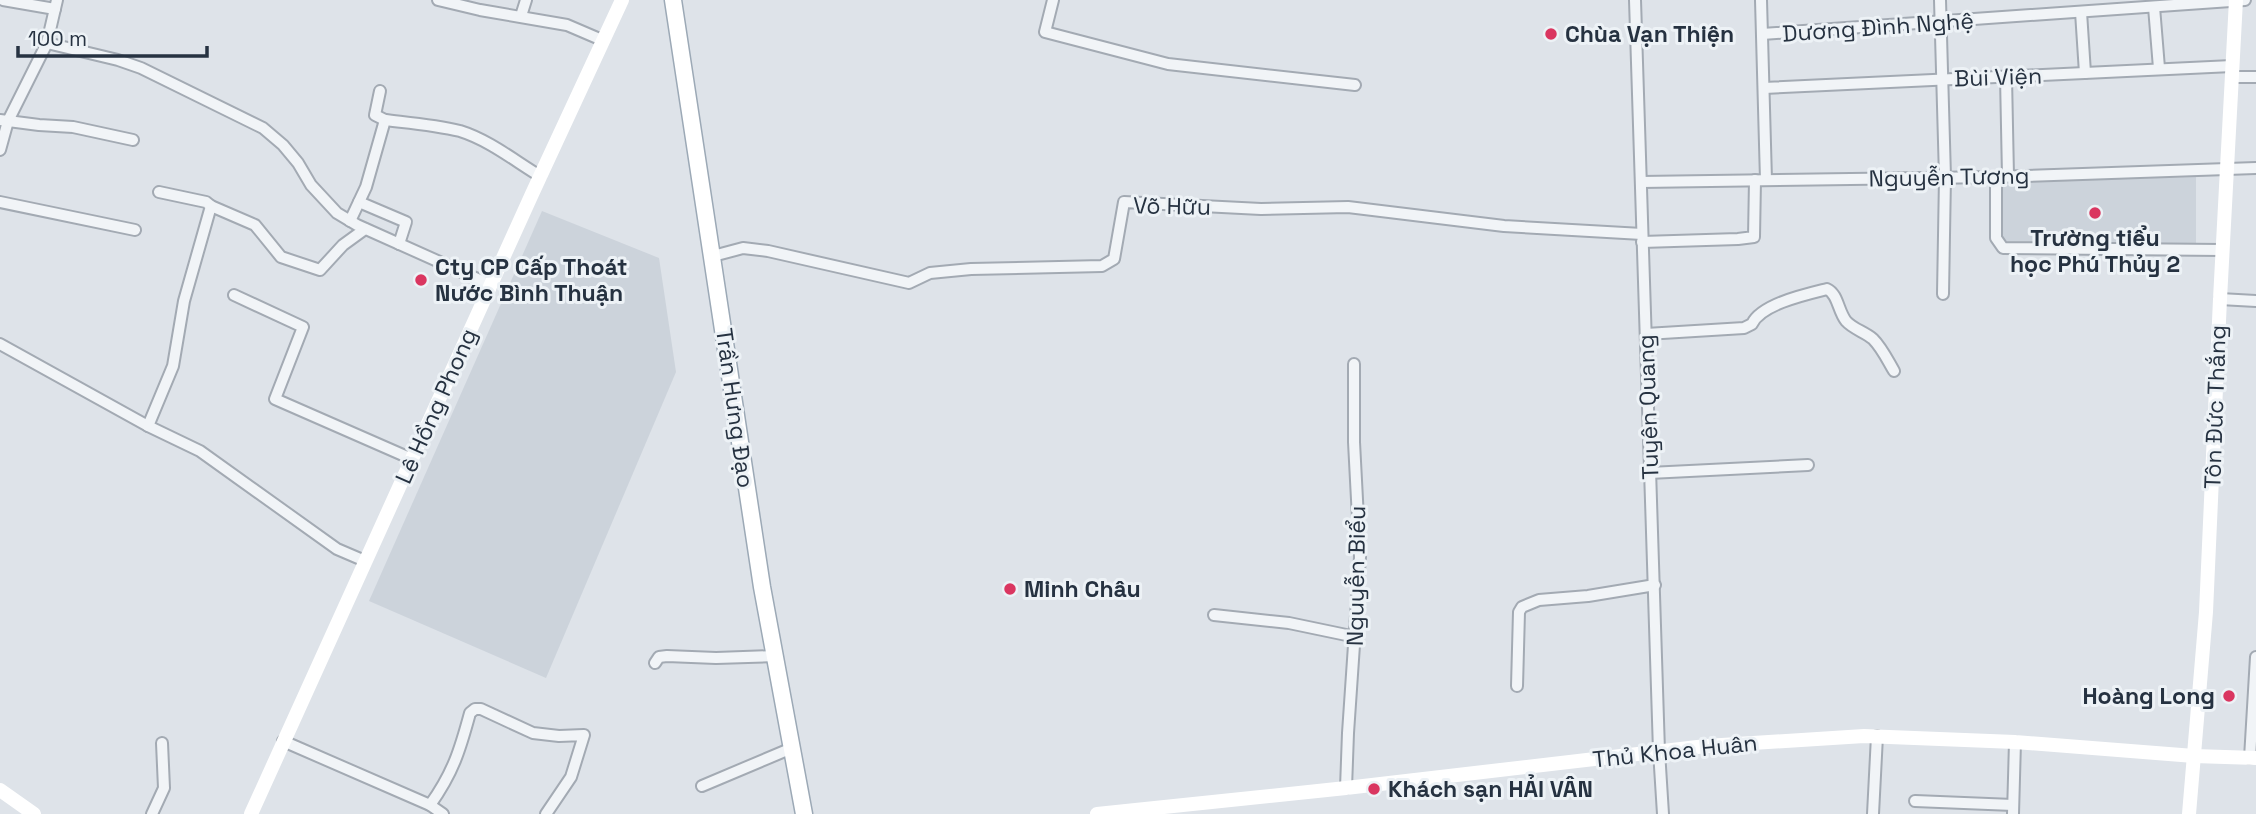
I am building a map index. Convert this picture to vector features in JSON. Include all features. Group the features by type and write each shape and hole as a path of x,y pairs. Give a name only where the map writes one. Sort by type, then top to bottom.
{"main road":[{"name":"Lê Hồng Phong","path":"251,814 622,0"},
{"name":"Trần Hưng Đạo","path":"673,0 762,587 804,814"},
{"name":"Tôn Đức Thắng","path":"2189,814 2206,612 2236,0"},
{"name":"Thủ Khoa Huân","path":"1097,814 1205,808 1346,788 1766,741 1877,736 2253,758"},
{"path":"0,790 34,814"}],"street":[{"path":"0,150 4,121 47,43 56,5 3,0"},
{"path":"438,0 567,24 602,40"},
{"path":"521,16 526,0"},
{"path":"1053,0 1045,32 1063,38 1168,64 1355,85"},
{"name":"Tuyên Quang","path":"1635,0 1649,473 1663,814"},
{"path":"1642,238 1727,240 1754,237 1761,180 1764,88 1761,0"},
{"path":"1940,0 1945,177 1943,294"},
{"name":"Dương Đình Nghệ","path":"1762,34 2245,0"},
{"path":"2154,7 2159,68"},
{"path":"2081,12 2085,72"},
{"path":"47,43 141,68 263,128 283,145 310,184 337,213 365,229 491,285"},
{"name":"Bùi Viện","path":"1764,88 2159,68 2232,72 2256,77"},
{"path":"2006,77 2008,176"},
{"path":"380,91 375,115 385,120 432,125 462,132 493,146 540,176"},
{"path":"350,221 366,187 385,120"},
{"path":"4,121 73,127 133,140"},
{"name":"Nguyễn Tương","path":"1641,183 1996,177 2256,168"},
{"path":"1996,177 1996,238 2003,248 2222,250"},
{"path":"159,192 206,202 255,225 281,257 320,270 343,245 365,229"},
{"path":"0,202 135,230"},
{"path":"359,202 406,222 399,244"},
{"name":"Võ Hữu","path":"713,256 743,248 768,251 909,283 930,273 971,269 1102,266 1114,259 1124,202 1261,209 1348,206 1504,226 1642,238"},
{"path":"148,426 173,366 184,301 211,206"},
{"path":"1646,334 1744,328 1752,324 1757,315 1785,301 1827,289 1833,292 1843,317 1849,324 1872,338 1894,371"},
{"path":"234,295 303,327 275,399 412,459"},
{"path":"2220,299 2256,300"},
{"path":"0,344 148,426 200,451 337,549 365,561"},
{"name":"Nguyễn Biểu","path":"1346,788 1360,557 1354,442 1354,364"},
{"path":"1649,473 1808,465"},
{"path":"1517,686 1518,612 1522,607 1539,600 1588,596 1655,585"},
{"path":"1214,615 1289,623 1356,637"},
{"path":"655,663 659,657 667,656 775,656"},
{"path":"2253,758 2256,657"},
{"path":"430,805 458,757 470,713 481,709 533,733 584,735 571,777 546,814"},
{"path":"1873,814 1877,736"},
{"path":"283,741 430,805 443,814"},
{"path":"1915,801 2013,810 2015,742"},
{"path":"152,814 164,788 162,743"},
{"path":"702,786 792,748"}],"shaded area":[{"name":"Trường tiểu học Phú Thủy 2","path":"2196,177 2196,248 1996,244 1995,182"},
{"path":"542,211 659,258 676,372 546,678 369,601"}],"place":[{"name":"Chùa Vạn Thiện","path":"1551,34"},
{"name":"Trường tiểu học Phú Thủy 2","path":"2095,213"},
{"name":"Cty CP Cấp Thoát Nước Bình Thuận","path":"421,280"},
{"name":"Minh Châu","path":"1010,589"},
{"name":"Hoàng Long","path":"2229,696"},
{"name":"Khách sạn HẢI VÂN","path":"1374,789"}]}
